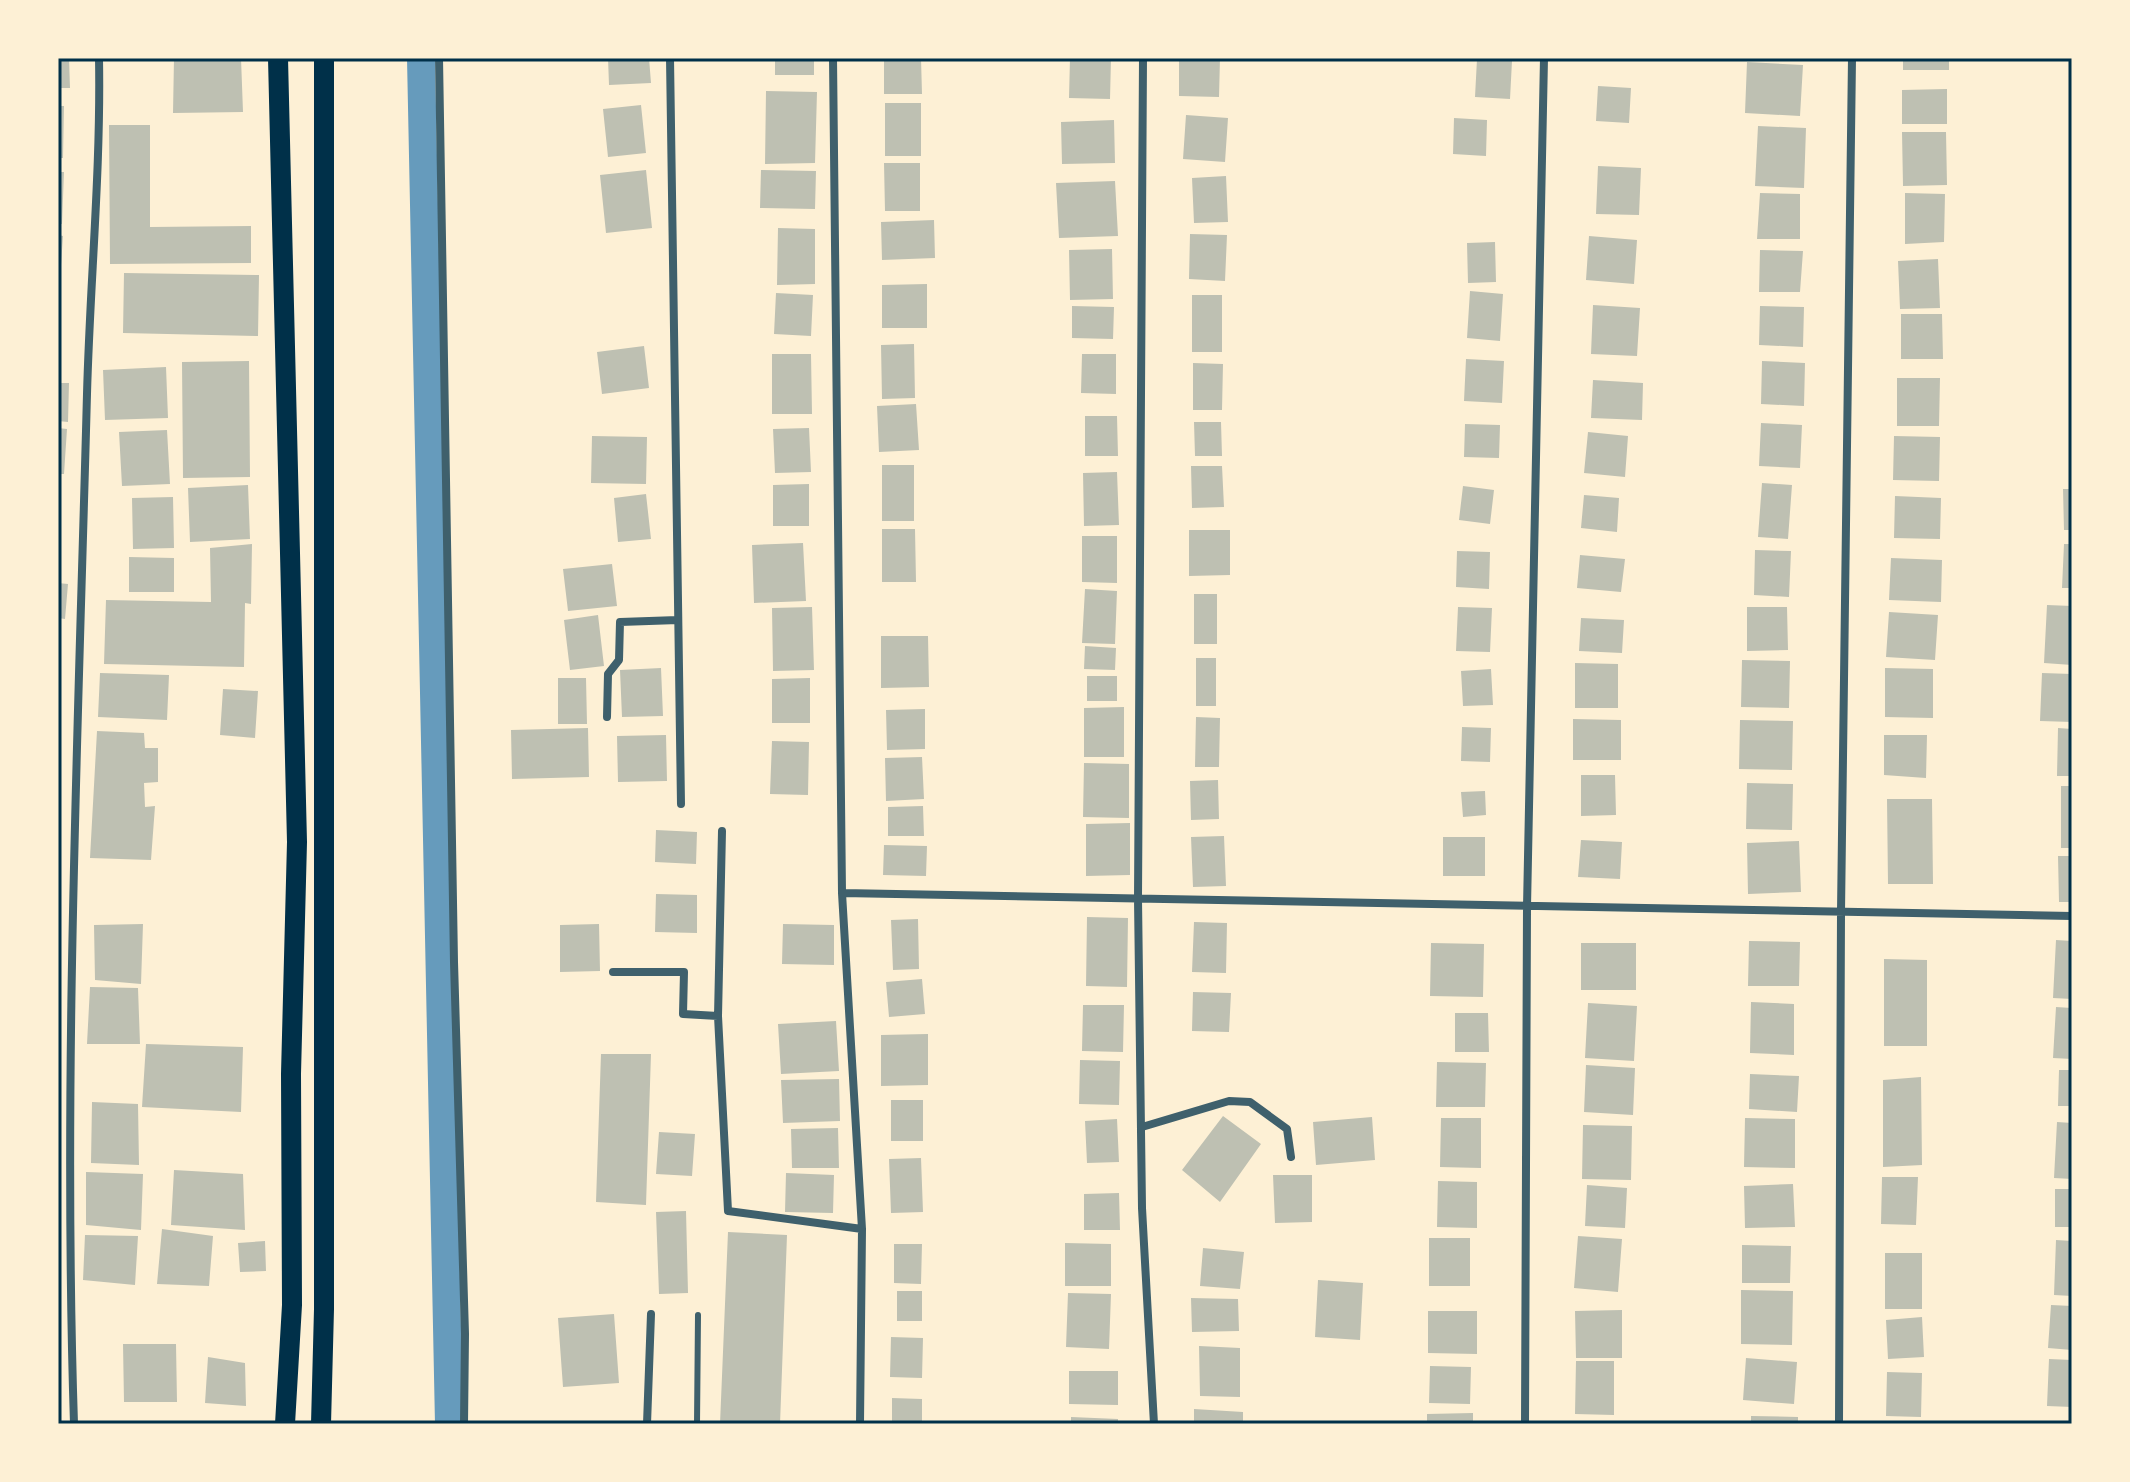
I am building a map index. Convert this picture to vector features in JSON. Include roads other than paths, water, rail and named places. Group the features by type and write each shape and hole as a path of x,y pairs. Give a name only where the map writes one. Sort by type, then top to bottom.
{"main road":[{"path":"278,58 297,842 291,1074 292,1305 285,1424"},
{"path":"321,1424 324,1309 324,58"}],"street":[{"path":"74,1424 69,1265 70,1036 88,362 100,113 99,58"},
{"path":"439,58 454,962 465,1334 464,1424"},
{"path":"670,58 681,804"},
{"path":"833,58 842,893 862,1229 860,1424"},
{"path":"1143,58 1138,899 1142,1208 1154,1424"},
{"path":"1525,1424 1527,907 1544,58"},
{"path":"1839,1424 1841,912 1852,58"},
{"path":"607,717 608,674 619,660 620,622 678,620"},
{"path":"722,831 718,1016 728,1211 862,1229"},
{"path":"842,893 2072,916"},
{"path":"613,972 684,972 683,1014 718,1016"},
{"path":"1142,1127 1229,1101 1250,1102 1287,1129 1291,1157"},
{"path":"647,1424 651,1314"}],"lane":[{"path":"697,1424 698,1315"}],"waterway":[{"path":"421,58 449,1424"}]}
